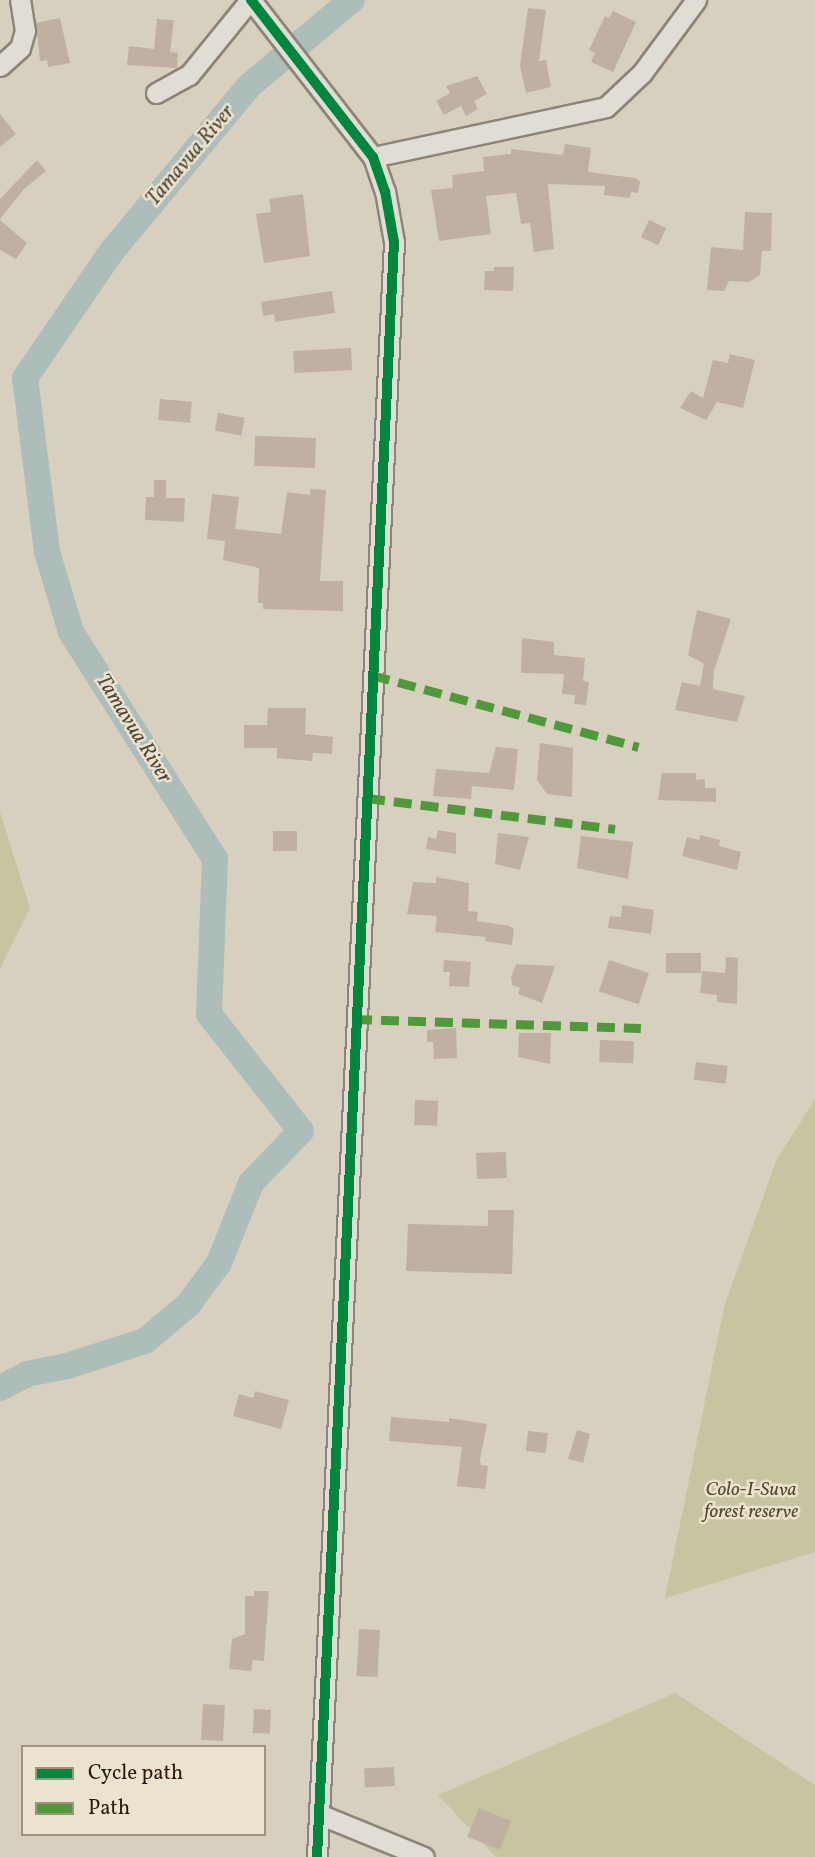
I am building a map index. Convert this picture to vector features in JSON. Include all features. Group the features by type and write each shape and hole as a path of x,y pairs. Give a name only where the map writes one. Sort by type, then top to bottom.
{"street":[{"path":"0,66 20,48 26,31 20,0"},
{"path":"156,93 189,75 250,0 373,157 385,191 394,242 354,1033 321,1815 317,1857"},
{"path":"373,157 606,107 642,73 696,0"},
{"path":"321,1815 424,1857"}],"green space":[{"path":"0,812 30,908 0,969"},
{"name":"Colo-I-Suva forest reserve","path":"815,1099 815,1552 665,1598 724,1307 776,1161"},
{"path":"675,1693 815,1785 815,1857 496,1857 438,1795"}],"building":[{"path":"528,8 546,10 539,61 546,60 551,87 526,93 520,65"},
{"path":"613,11 636,22 613,72 591,62 595,53 589,50 605,16 609,18"},
{"path":"60,18 70,63 48,67 47,60 40,61 36,23"},
{"path":"157,19 174,20 170,52 178,53 177,68 127,65 129,46 154,49"},
{"path":"477,76 487,94 474,101 478,109 466,116 461,106 444,115 436,101 450,93 446,86"},
{"path":"0,114 16,134 0,147"},
{"path":"565,144 591,148 588,172 635,178 640,181 638,193 631,192 630,198 604,195 605,186 548,184 554,249 534,252 530,223 521,224 516,193 486,196 491,234 439,241 431,190 453,188 452,175 484,171 483,157 511,154 511,149 563,155"},
{"path":"37,160 46,171 24,189 0,219 0,199"},
{"path":"303,194 310,256 264,263 256,214 271,212 269,199"},
{"path":"745,212 772,213 771,251 762,251 760,275 749,282 729,281 724,291 707,290 711,247 743,250"},
{"path":"0,220 27,243 16,259 0,250"},
{"path":"649,220 666,228 658,245 641,237"},
{"path":"494,267 514,267 513,291 484,290 485,271 494,271"},
{"path":"332,291 335,313 275,322 274,314 263,316 261,302"},
{"path":"351,348 352,370 294,373 293,351"},
{"path":"730,354 755,360 743,408 717,402 706,420 680,408 691,391 703,398 713,360 728,363"},
{"path":"160,399 192,402 190,423 158,420"},
{"path":"218,413 245,418 241,435 215,431"},
{"path":"255,436 316,438 315,468 254,466"},
{"path":"154,480 166,480 166,498 185,498 184,522 145,520 146,497 154,497"},
{"path":"310,489 326,490 320,581 343,581 343,611 263,609 263,603 258,603 259,568 223,560 225,541 207,539 212,494 239,497 235,529 281,534 287,492 310,495"},
{"path":"697,610 731,619 714,671 713,689 745,696 737,722 675,710 682,682 700,686 704,664 688,655"},
{"path":"522,638 554,642 554,655 585,658 583,681 589,682 586,705 574,704 575,695 562,694 564,674 521,673"},
{"path":"268,708 306,708 305,734 333,737 332,754 313,753 312,761 277,758 277,748 244,748 244,725 267,725"},
{"path":"540,743 573,748 572,797 547,794 537,780"},
{"path":"496,747 518,749 514,790 472,786 471,799 433,796 436,769 489,773"},
{"path":"662,773 696,773 696,780 705,779 705,788 716,788 716,802 658,800"},
{"path":"438,830 456,833 456,854 426,849 428,837 436,839"},
{"path":"273,831 297,831 297,851 273,851"},
{"path":"498,833 529,837 520,870 495,864"},
{"path":"700,835 720,840 719,846 741,852 737,870 682,856 687,837 699,840"},
{"path":"581,836 633,842 628,879 577,868"},
{"path":"436,877 469,883 468,911 478,912 477,921 514,929 512,945 485,941 486,937 435,932 437,916 407,914 413,882 436,883"},
{"path":"622,905 654,910 651,934 608,928 610,916 621,917"},
{"path":"666,953 701,953 701,973 666,973"},
{"path":"726,957 738,958 737,1004 717,1002 717,995 700,993 702,971 725,973"},
{"path":"444,960 471,962 469,987 449,986 450,972 443,972"},
{"path":"609,960 649,973 639,1004 599,991"},
{"path":"516,964 555,966 542,1003 518,994 520,988 512,985 511,977"},
{"path":"456,1028 457,1058 434,1059 433,1042 427,1042 427,1030"},
{"path":"519,1033 551,1033 550,1064 518,1057"},
{"path":"600,1040 634,1041 633,1063 599,1062"},
{"path":"696,1062 728,1066 726,1084 694,1080"},
{"path":"415,1100 438,1101 437,1126 414,1125"},
{"path":"506,1152 507,1178 477,1179 476,1153"},
{"path":"488,1210 514,1210 512,1274 406,1271 408,1224 488,1226"},
{"path":"255,1391 289,1400 281,1429 233,1416 239,1394 253,1398"},
{"path":"391,1417 449,1422 449,1418 487,1424 480,1459 481,1465 488,1466 485,1489 457,1486 462,1447 389,1441"},
{"path":"577,1430 590,1434 583,1463 568,1459"},
{"path":"528,1431 548,1433 546,1453 526,1451"},
{"path":"254,1591 269,1591 264,1661 253,1660 251,1671 229,1669 232,1639 245,1634 245,1596 254,1596"},
{"path":"359,1629 380,1630 378,1677 357,1676"},
{"path":"203,1704 225,1705 223,1741 201,1740"},
{"path":"254,1709 271,1710 270,1734 253,1733"},
{"path":"394,1767 395,1786 365,1788 364,1769"},
{"path":"479,1808 511,1821 500,1850 467,1837"}],"waterway":[{"name":"Tamavua River","path":"0,1388 27,1374 67,1366 145,1341 188,1305 219,1263 251,1183 301,1131 209,1014 215,859 71,632 47,552 25,378 112,251 249,86 352,0"}],"marked path":[{"path":"372,675 638,747"},
{"path":"367,798 615,829"},
{"path":"354,1019 641,1028"}],"cycle path":[{"path":"251,0 373,157 385,191 394,242 317,1857"}]}
